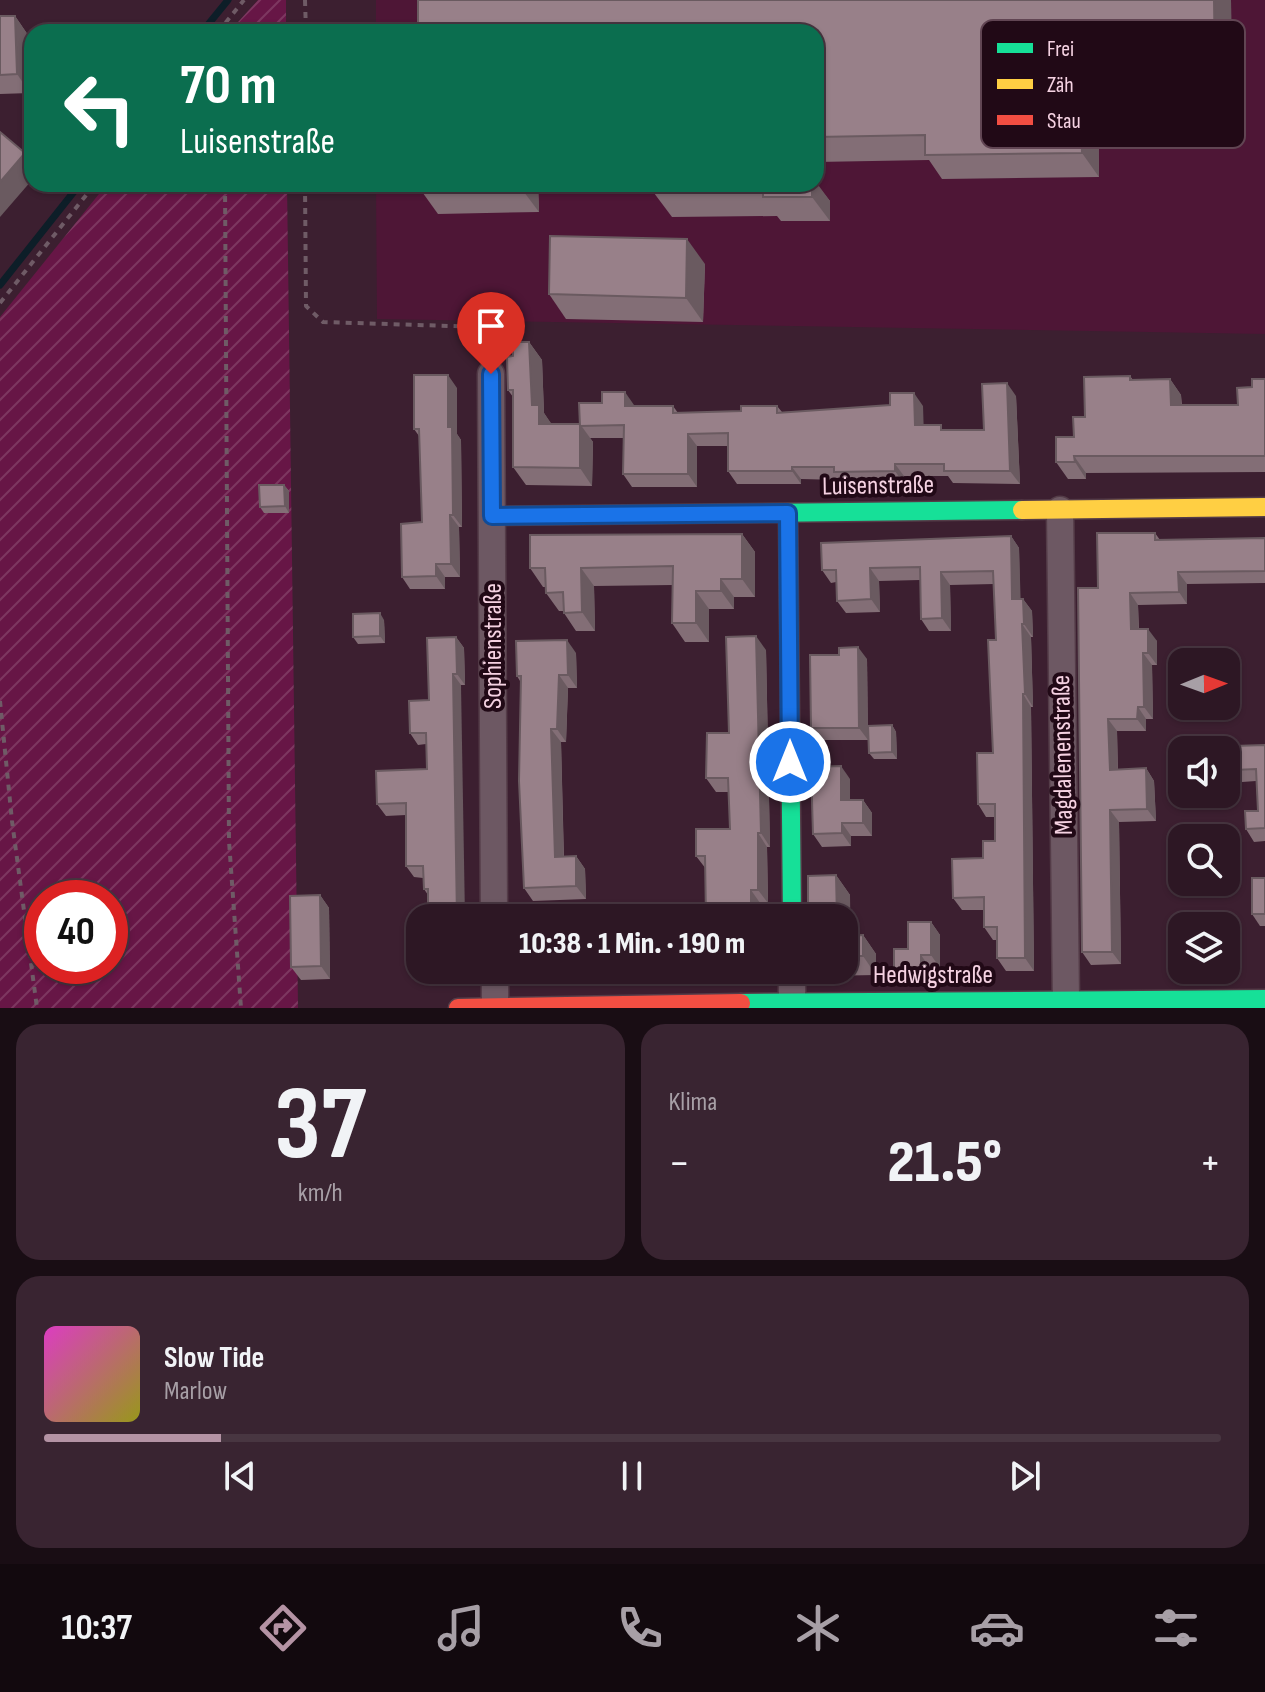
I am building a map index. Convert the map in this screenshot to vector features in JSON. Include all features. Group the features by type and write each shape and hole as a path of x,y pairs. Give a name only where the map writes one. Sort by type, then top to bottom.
{"street":[{"name":"Sophienstraße","path":"491,374 494,904"},
{"name":"Luisenstraße","path":"492,516 1265,507"},
{"name":"Magdalenenstraße","path":"1060,510 1066,1000"},
{"path":"788,513 792,904"},
{"path":"495,984 495,1007"},
{"path":"792,984 792,1002"},
{"name":"Hedwigstraße","path":"458,1008 1265,999"}],"path":[{"path":"225,24 244,0"},
{"path":"305,0 306,24"},
{"path":"0,303 89,192"},
{"path":"225,192 229,841 241,1008"},
{"path":"305,192 306,306 323,322 482,327 490,335 491,374"},
{"path":"0,701 12,821 37,1008"}],"shaded area":[{"path":"258,0 286,0 286,24 236,24"},
{"path":"376,0 1265,0 1265,334 377,319 376,192 824,192 824,24 376,24"},
{"path":"101,192 287,192 298,1008 0,1008 0,317"}],"building":[{"path":"418,0 1214,0 1214,20 981,20 981,148 1082,148 1082,153 925,155 925,135 824,137 824,24 418,24"},
{"path":"0,16 15,16 17,74 0,75"},
{"path":"0,132 24,154 0,182"},
{"path":"763,192 812,192 812,197 763,197"},
{"path":"550,236 687,239 686,298 549,294"},
{"path":"513,342 529,342 532,405 539,405 539,424 580,424 580,468 513,467 513,390 508,390 507,357 513,356"},
{"path":"414,375 448,375 448,427 452,427 451,564 436,564 436,576 402,577 401,524 422,522 419,429 414,429"},
{"path":"1130,376 1130,380 1170,379 1171,405 1238,405 1237,388 1252,387 1252,379 1265,379 1265,456 1074,456 1075,462 1056,462 1056,437 1074,437 1073,417 1085,417 1084,377"},
{"path":"1007,383 1010,471 944,471 944,464 895,464 895,471 834,472 834,467 792,467 792,471 728,471 728,433 688,434 688,474 623,474 624,425 580,426 579,403 602,403 602,392 625,392 625,406 673,406 673,413 741,411 741,406 777,406 777,413 890,405 890,393 914,393 915,425 941,425 941,430 984,430 982,384"},
{"path":"259,485 284,485 285,506 260,507"},
{"path":"1097,533 1155,533 1155,540 1265,538 1265,571 1178,572 1179,592 1130,593 1131,629 1148,629 1148,653 1143,653 1144,707 1138,707 1137,719 1108,719 1110,770 1146,768 1147,809 1110,810 1112,952 1082,952 1078,588 1098,588"},
{"path":"742,534 742,579 721,579 721,591 696,591 696,623 672,623 673,566 581,568 582,612 564,613 563,592 546,593 545,568 530,568 530,535"},
{"path":"1011,536 1012,599 1023,599 1024,624 1025,958 997,958 997,927 984,927 984,897 953,898 952,859 983,858 983,841 995,841 995,804 978,804 977,753 993,753 988,640 996,640 993,571 941,572 942,618 921,619 920,567 870,568 871,599 837,601 836,570 822,570 821,543"},
{"path":"380,613 380,636 353,637 353,614"},
{"path":"756,636 761,833 758,833 758,890 751,890 751,904 706,904 705,856 696,856 696,829 730,829 728,778 706,778 707,733 729,733 726,637"},
{"path":"456,637 457,674 453,674 457,904 428,904 423,866 406,866 406,803 377,804 376,771 427,769 426,733 410,733 409,701 429,700 427,638"},
{"path":"567,640 568,675 559,675 557,729 551,729 555,857 576,856 576,886 524,888 519,781 521,676 517,676 516,641"},
{"path":"858,647 859,728 811,728 810,655 839,655 839,648"},
{"path":"892,725 892,752 869,753 868,726"},
{"path":"1265,745 1265,828 1246,829 1245,811 1258,811 1256,769 1240,770 1240,746"},
{"path":"841,766 841,800 863,800 863,823 842,823 842,833 813,834 811,767"},
{"path":"836,875 837,904 808,904 808,876"},
{"path":"1252,878 1265,878 1265,914 1252,914"},
{"path":"320,895 321,966 291,967 290,896"},
{"path":"908,922 931,922 931,955 921,955 921,968 894,968 894,949 908,949"},
{"path":"858,935 863,935 863,956 858,956"}],"waterway":[{"path":"208,24 228,0"},
{"path":"0,285 74,192"}],"traffic: fast":[{"path":"492,516 1022,510"},
{"path":"788,513 792,904"},
{"path":"741,1003 1265,999"}],"traffic: slow":[{"path":"1022,510 1265,507"}],"traffic: jam":[{"path":"458,1008 741,1003"}],"route":[{"path":"491,374 492,516 788,513 790,762"}]}
